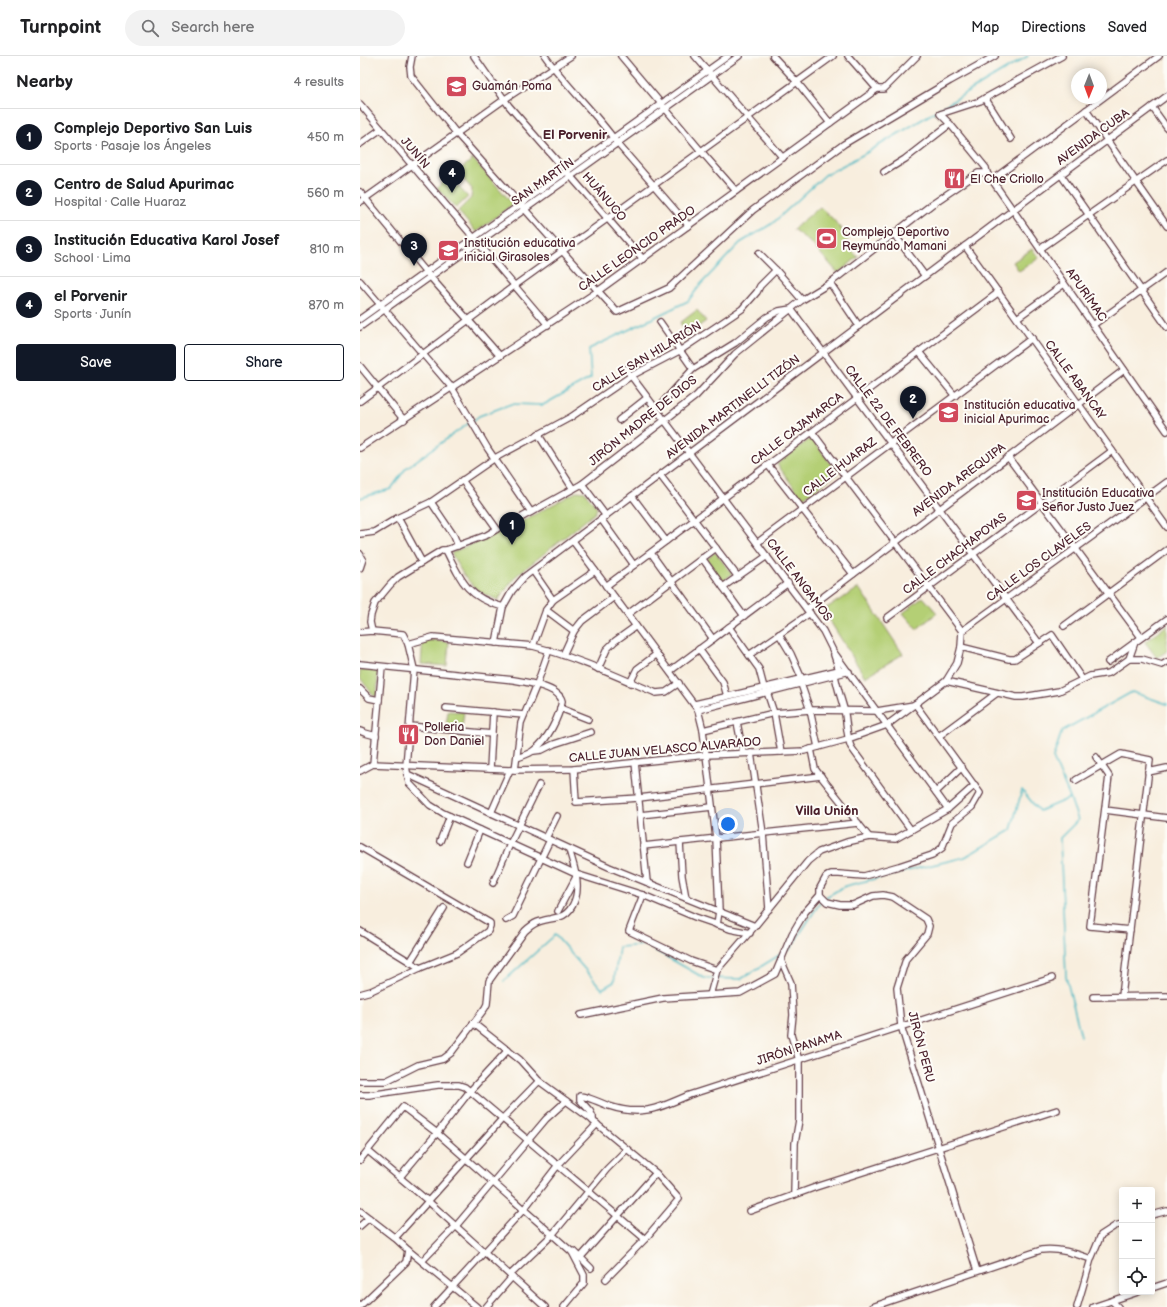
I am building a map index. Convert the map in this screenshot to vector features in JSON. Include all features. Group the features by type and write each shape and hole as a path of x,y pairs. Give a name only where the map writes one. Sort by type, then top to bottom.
{"street":[{"path":"412,56 410,68 411,76 456,134 617,312 669,288 754,210 844,144 950,81 996,56"},
{"name":"HUÁNUCO","path":"474,56 509,106 643,259"},
{"path":"545,56 689,226"},
{"path":"360,202 505,99 571,56"},
{"path":"621,56 736,191"},
{"path":"695,56 783,158"},
{"name":"SAN MARTÍN","path":"724,62 728,56"},
{"name":"SAN MARTÍN","path":"360,327 382,307 615,140 640,123 665,109 724,62 739,56"},
{"path":"773,56 797,82 830,123"},
{"path":"360,401 514,286 833,56"},
{"path":"848,56 877,89"},
{"name":"CALLE LEONCIO PRADO","path":"360,448 598,291 877,89 884,89 918,56"},
{"path":"1011,138 985,98 1062,56"},
{"path":"992,180 1159,56"},
{"name":"SAN MARTÍN","path":"640,123 661,104 710,73"},
{"name":"AVENIDA CUBA","path":"1013,210 1167,96"},
{"name":"APURÍMAC","path":"985,98 940,114 986,168 987,173 1167,431"},
{"name":"JUNÍN","path":"360,104 548,325"},
{"path":"1152,107 1167,128"},
{"path":"1086,110 1167,226"},
{"path":"884,172 905,160 950,124"},
{"path":"360,144 379,128"},
{"path":"1040,250 1167,160"},
{"name":"JIRÓN MADRE DE DIOS","path":"515,521 582,484 696,396 735,354 802,300 830,283 931,205 978,173 987,173"},
{"path":"1061,174 1167,327"},
{"path":"360,192 428,274 500,356"},
{"name":"AVENIDA MARTINELLI TIZÓN","path":"496,642 503,607 512,591 524,577 1013,210"},
{"path":"894,234 925,276"},
{"name":"CALLE ABANCAY","path":"965,246 1167,527"},
{"path":"759,253 802,300"},
{"name":"CALLE SAN HILARIÓN","path":"360,534 374,532 398,518 431,502 495,458 571,417 631,376 681,350 742,309 757,292 760,286 776,270"},
{"path":"1093,325 1167,272"},
{"path":"360,281 452,388 488,448 531,512"},
{"path":"830,283 859,326"},
{"path":"1017,318 1064,284"},
{"name":"CALLE CAJAMARCA","path":"606,586 999,292"},
{"name":"SAN MARTÍN","path":"360,319 382,307"},
{"path":"664,401 694,369 735,342 767,317 779,311 791,309"},
{"name":"CALLE 22 DE FEBRERO","path":"791,309 1039,643"},
{"path":"660,322 694,369"},
{"name":"CALLE HUARAZ","path":"757,542 1032,338"},
{"path":"919,352 955,396"},
{"path":"360,366 404,420"},
{"name":"CALLE ANGAMOS","path":"626,369 809,611 823,631 833,651 948,809"},
{"name":"AVENIDA AREQUIPA","path":"749,655 809,611 853,574 895,542 1124,370"},
{"path":"619,420 647,398"},
{"path":"1161,422 1167,418"},
{"path":"812,432 962,631 961,647 956,663 952,673 946,681 1016,697 1052,692 1066,688 1090,676 1109,673 1129,659 1142,659 1162,665 1167,662"},
{"path":"538,434 573,489"},
{"name":"CALLE CHACHAPOYAS","path":"887,618 1112,451"},
{"path":"1008,457 1141,637"},
{"path":"768,465 853,574"},
{"path":"660,475 738,577"},
{"path":"372,631 370,622 375,603 390,584 398,577 442,550 458,546 487,535 496,529 462,480"},
{"name":"CALLE LOS CLAVELES","path":"962,631 1167,482"},
{"path":"582,484 634,565"},
{"path":"632,496 666,542"},
{"path":"431,502 454,536 458,546"},
{"path":"398,518 422,562"},
{"path":"573,541 696,707 703,730 716,838 719,911 717,924"},
{"path":"628,614 716,548"},
{"path":"446,550 461,581 484,600 503,607"},
{"path":"1064,626 1167,550"},
{"path":"650,553 713,639"},
{"path":"360,554 363,559 360,568"},
{"path":"723,588 767,556"},
{"path":"702,558 744,616"},
{"path":"533,571 553,600"},
{"path":"533,646 546,610 553,600 595,571"},
{"path":"670,671 788,583"},
{"path":"563,655 574,631 582,621 614,597"},
{"path":"546,610 574,631"},
{"path":"1108,662 1167,619"},
{"path":"598,669 608,649 615,641 636,626"},
{"path":"729,627 759,669 774,712 782,752"},
{"path":"360,632 372,631 403,634 408,644 414,669 406,766 407,774 409,783 430,805 450,816 576,875 643,895 730,929 750,932"},
{"path":"779,634 791,654 801,681 810,710 818,747"},
{"path":"961,647 1014,659 1052,635 1082,679"},
{"path":"408,644 433,637 533,646 563,655 659,694 666,692 679,683"},
{"path":"1129,659 1135,642"},
{"path":"699,649 723,682 727,696"},
{"path":"491,813 517,758 521,723 549,650"},
{"path":"833,651 838,673 837,686 844,710 848,739 856,755 911,830"},
{"path":"630,683 637,669 657,654"},
{"path":"360,664 514,680 537,684 560,696 562,701 555,722 542,742 534,751"},
{"path":"360,771 373,764 382,666"},
{"path":"696,707 801,681 848,672"},
{"name":"CALLE JUAN VELASCO ALVARADO","path":"373,764 512,770 574,769 706,755 804,751 848,739 887,725 946,681"},
{"path":"360,689 369,698 379,700"},
{"path":"696,707 727,696 766,690"},
{"path":"938,736 997,693"},
{"path":"582,1015 663,998 740,993 775,974 792,934 806,912 820,895 820,888 826,877 831,874 864,876 932,855 942,848 952,824 972,807 980,793 915,704 877,711 810,710 774,712 703,730"},
{"path":"446,708 524,714"},
{"path":"560,708 588,719"},
{"path":"490,769 493,712"},
{"path":"737,722 743,753"},
{"path":"410,726 492,734"},
{"path":"360,731 376,736"},
{"path":"517,758 591,732"},
{"path":"811,749 815,769 869,837"},
{"path":"750,753 763,834 769,909"},
{"path":"1076,780 1121,754 1150,760 1122,996"},
{"path":"1096,757 1109,776 1090,926 1130,930"},
{"path":"635,762 647,882"},
{"path":"936,792 962,767"},
{"path":"1148,772 1167,768"},
{"path":"574,769 576,802 639,798 821,776"},
{"path":"407,774 609,867 755,926"},
{"path":"493,884 510,844 539,785"},
{"path":"710,995 715,975 808,861 819,852 846,842 869,837 895,839 948,809 975,785"},
{"path":"640,815 712,807"},
{"path":"1105,810 1167,818"},
{"path":"440,841 450,816"},
{"path":"506,920 513,916 541,858 556,816"},
{"path":"643,846 858,823"},
{"path":"467,862 480,830"},
{"path":"680,842 682,876 686,898"},
{"path":"360,847 490,923 488,931 457,953 420,968 371,991 360,994"},
{"path":"360,1081 386,1081 418,1065 443,1059 451,1052 485,1008 487,1004 489,981 492,975 526,931 539,921 560,917 569,911 572,906 577,888 576,875 569,849"},
{"path":"558,911 576,875"},
{"path":"643,895 629,931 691,961 715,975"},
{"name":"JIRÓN PERU","path":"820,895 826,902 840,905 853,905 883,895 893,897 926,919 929,926 927,934 906,959 896,988 901,1026 977,1271"},
{"path":"410,962 444,908"},
{"path":"360,930 420,968"},
{"path":"781,960 791,983 793,1015 791,1035 799,1060 799,1120 795,1143 794,1195"},
{"name":"JIRÓN PANAMA","path":"595,1123 593,1117 580,1100 580,1096 585,1096 594,1101 637,1112 651,1110 689,1095 1052,978"},
{"path":"1093,997 1166,996 1167,1003"},
{"path":"473,1023 520,1060 539,1081 595,1123 656,1173 679,1199 645,1239 606,1279"},
{"path":"400,1177 470,1091 508,1050"},
{"path":"395,1238 503,1118 539,1081"},
{"path":"360,1095 438,1085 458,1085 465,1087 645,1239"},
{"path":"422,1261 456,1226 546,1120 566,1101"},
{"path":"360,1160 403,1107 437,1133 552,1235 572,1252 574,1251 591,1268"},
{"path":"750,1211 794,1195 1057,1110"},
{"path":"434,1307 524,1210 558,1165 595,1123"},
{"path":"486,1307 511,1276 552,1235 588,1191 627,1149"},
{"path":"368,1151 428,1201 542,1306"},
{"path":"580,1258 656,1173"},
{"path":"360,1211 395,1238 477,1307"},
{"path":"1155,1214 1167,1211"},
{"path":"360,1226 369,1218"},
{"path":"1077,1307 1091,1259 1101,1236 1119,1225"},
{"path":"872,1307 1041,1250 1053,1249 1067,1251 1091,1259"},
{"path":"360,1306 406,1262 408,1250"},
{"path":"564,1307 584,1283 584,1275 572,1252"},
{"path":"1155,1287 1167,1283"},
{"path":"1093,1307 1129,1295"},
{"path":"1112,1301 1118,1307"}],"green space":[{"path":"473,159 513,204 476,232 458,211 471,198 472,189 457,172"},
{"path":"449,177 468,197 456,208 437,188"},
{"name":"Complejo Deportivo Reymundo Mamani","path":"820,207 833,219 849,239 844,243 858,257 838,273 812,244 793,229"},
{"path":"1032,249 1039,258 1019,271 1013,262"},
{"path":"697,310 706,321 688,334 680,323"},
{"path":"811,438 838,473 802,499 777,464"},
{"path":"578,491 585,492 597,508 595,513 516,576 498,600 479,592 464,576 451,553 488,537 512,520 515,525"},
{"path":"715,552 732,574 722,582 707,559"},
{"path":"859,588 903,654 865,677 823,610"},
{"path":"923,597 937,613 917,629 903,613"},
{"path":"1167,625 1167,651 1157,658 1145,642"},
{"path":"423,639 449,642 447,666 421,664"},
{"path":"360,670 378,671 377,696 374,696 360,678"},
{"path":"448,711 464,712 462,728 446,727"}],"waterway":[{"path":"473,421 479,416 511,404 543,405 591,378 589,349 688,301 701,284 740,243 773,223 825,175 866,153 1028,56"},
{"path":"360,498 391,489 406,468 469,423"},
{"path":"826,897 845,886 965,857 1011,830 1022,790 1039,811 1070,798 1053,758 1062,731 1132,692 1167,704"},
{"path":"1070,798 1078,820 1060,838 1066,977 1081,1036"},
{"path":"788,950 823,899"},
{"path":"504,981 555,935 602,989 614,982 619,947 646,945 704,978 741,979 781,954"}],"place":[{"name":"Guamán Poma","path":"456,86"},
{"name":"El Che Criollo","path":"954,179"},
{"name":"el Porvenir","path":"452,193"},
{"name":"Complejo Deportivo Reymundo Mamani","path":"827,239"},
{"name":"Institución educativa inicial Girasoles","path":"449,250"},
{"name":"Institución Educativa Karol Josef","path":"414,266"},
{"name":"Institución educativa inicial Apurimac","path":"948,412"},
{"name":"Centro de Salud Apurimac","path":"913,419"},
{"name":"Institución Educativa Señor Justo Juez","path":"1026,500"},
{"name":"Complejo Deportivo San Luis","path":"512,545"},
{"name":"Polleria Don Daniel","path":"409,734"}],"district":[{"name":"El Porvenir","path":"575,135"},
{"name":"Villa Unión","path":"827,811"}]}
